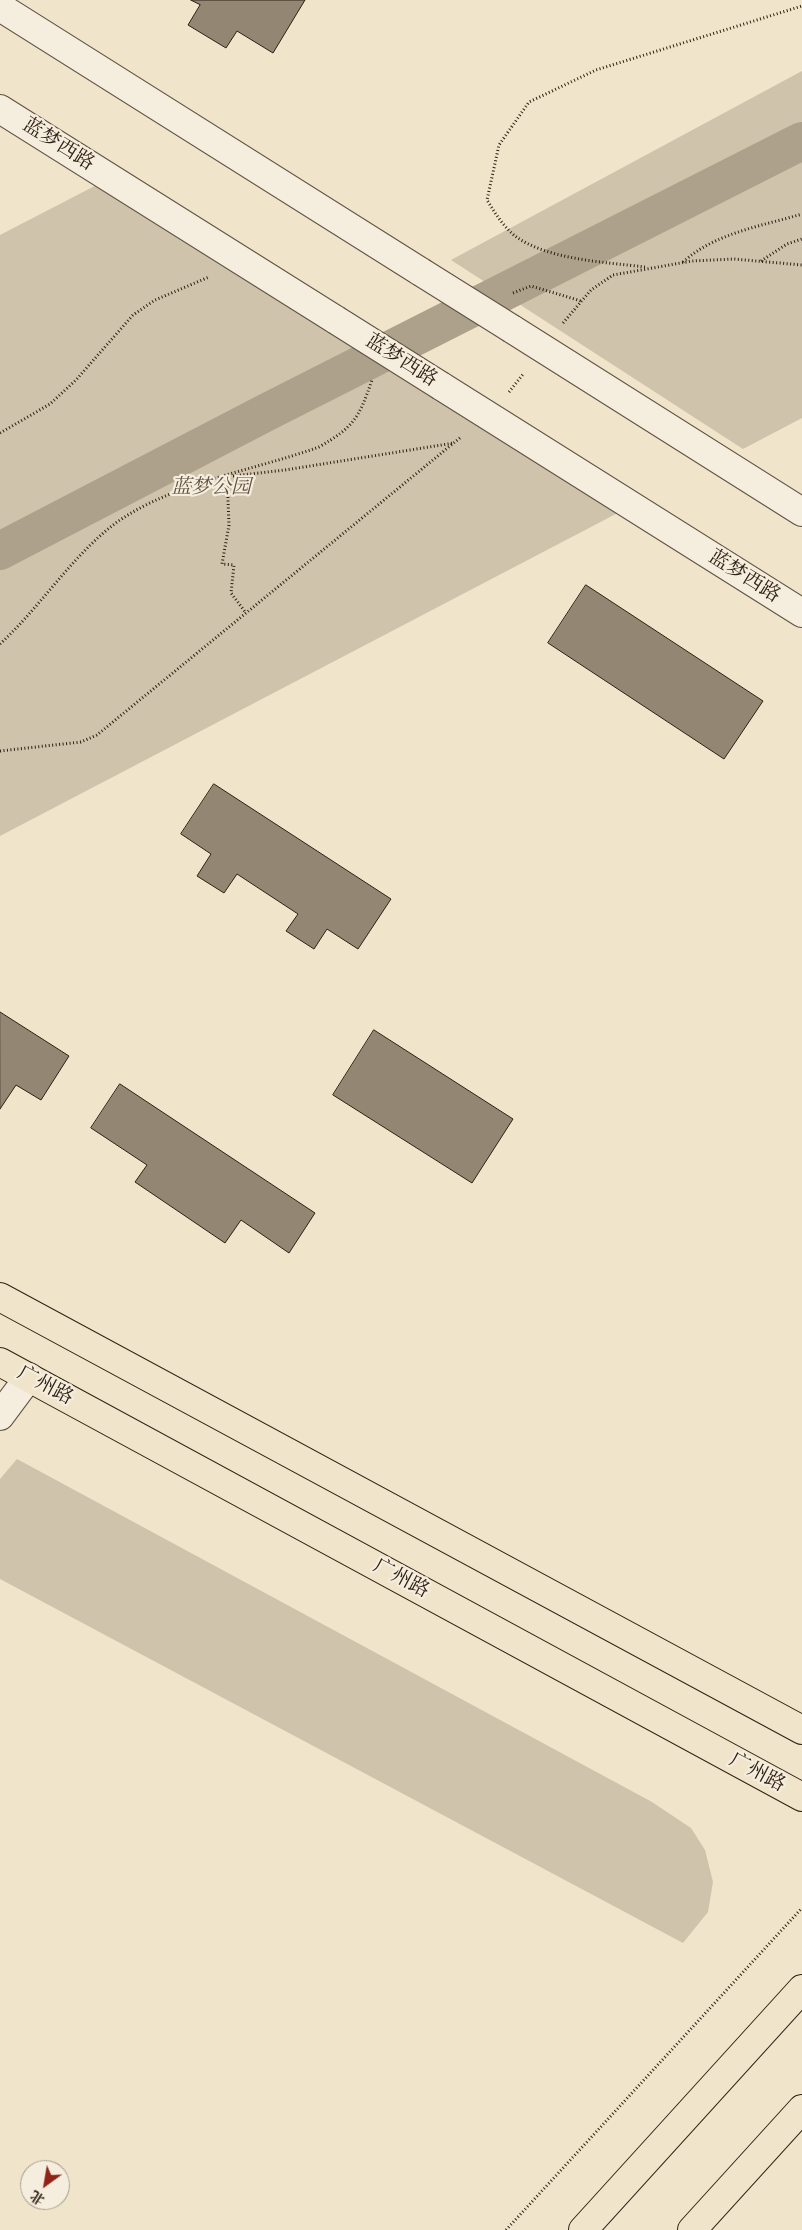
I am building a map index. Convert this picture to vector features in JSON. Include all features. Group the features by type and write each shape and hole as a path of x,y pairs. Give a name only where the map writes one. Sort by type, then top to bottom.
{"main road":[{"path":"0,1297 802,1730"},
{"name":"广州路","path":"0,1362 802,1797"},
{"path":"583,2230 802,1988"},
{"path":"692,2230 802,2109"}],"street":[{"path":"0,8 802,512"},
{"name":"蓝梦西路","path":"0,108 802,613"},
{"path":"0,1416 29,1378"}],"path":[{"path":"650,267 585,259 550,252 515,236 499,219 486,200 499,145 529,102 596,70 802,6"},
{"path":"683,262 696,250 728,235 802,214"},
{"path":"760,261 786,244 802,239"},
{"path":"0,750 81,742 97,735 488,415 519,380 541,348 590,290 613,275 683,262 734,259 802,265"},
{"path":"0,433 50,404 76,380 133,315 148,305 208,277 254,268"},
{"path":"506,296 531,286 582,300"},
{"path":"0,644 101,535 127,516 160,498 319,447 341,434 357,418 373,376"},
{"path":"246,613 231,593 234,566 222,564 229,525 226,476 286,470 455,442"},
{"path":"506,2230 802,1908"}],"green space":[{"path":"802,71 802,418 743,449 451,260"},
{"name":"蓝梦公园","path":"114,176 633,505 0,836 0,235"},
{"path":"17,1459 652,1802 691,1828 705,1850 713,1882 708,1912 683,1943 0,1579 0,1479"}],"building":[{"path":"191,0 305,0 273,53 237,31 226,48 188,25 200,5"},
{"path":"586,585 763,701 724,759 548,643"},
{"path":"214,784 391,899 358,949 327,929 314,949 286,931 298,914 237,874 224,893 197,876 211,854 181,834"},
{"path":"0,1012 69,1056 41,1100 16,1085 0,1109"},
{"path":"374,1030 513,1119 472,1183 333,1095"},
{"path":"120,1084 315,1213 289,1253 241,1220 225,1243 135,1182 147,1165 91,1128"}],"waterway":[{"path":"0,551 267,412 802,141"}]}
